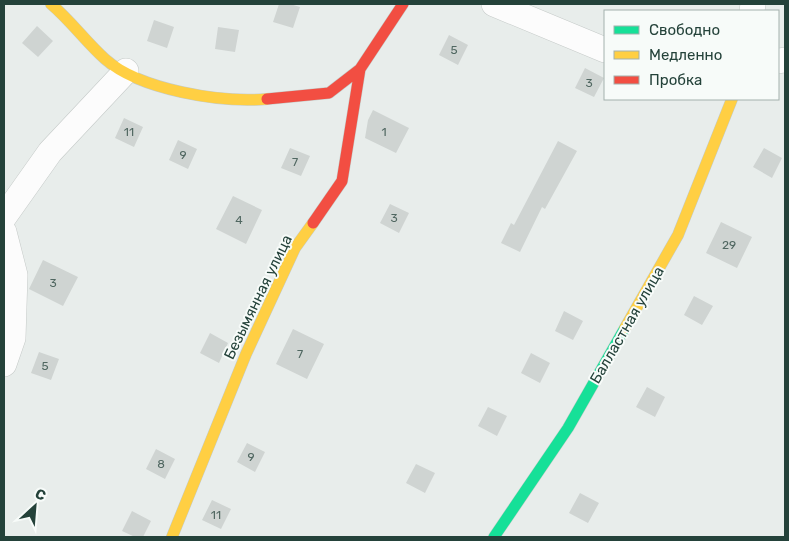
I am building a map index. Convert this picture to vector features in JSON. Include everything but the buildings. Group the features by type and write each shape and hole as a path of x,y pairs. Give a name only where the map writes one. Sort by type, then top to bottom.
{"street":[{"path":"51,4 106,60 150,85 197,95 262,99 329,93 360,69 403,4"},
{"path":"494,4 604,50"},
{"name":"Безымянная улица","path":"172,537 246,354 295,248 342,181 360,69"},
{"path":"4,217 50,152 126,71"},
{"name":"Балластная улица","path":"494,537 568,428 678,235 732,100"},
{"path":"4,232 16,275 13,338 4,364"}],"traffic: fast":[{"path":"494,537 568,428 625,328"}],"traffic: slow":[{"path":"51,4 105,59 120,70 139,79 182,92 205,96 227,99 267,99"},
{"path":"625,328 678,235 732,100"},
{"path":"172,537 246,354 295,248 313,223"}],"traffic: jam":[{"path":"267,99 329,93 360,69 403,4"},
{"path":"313,223 342,181 360,69"}]}
